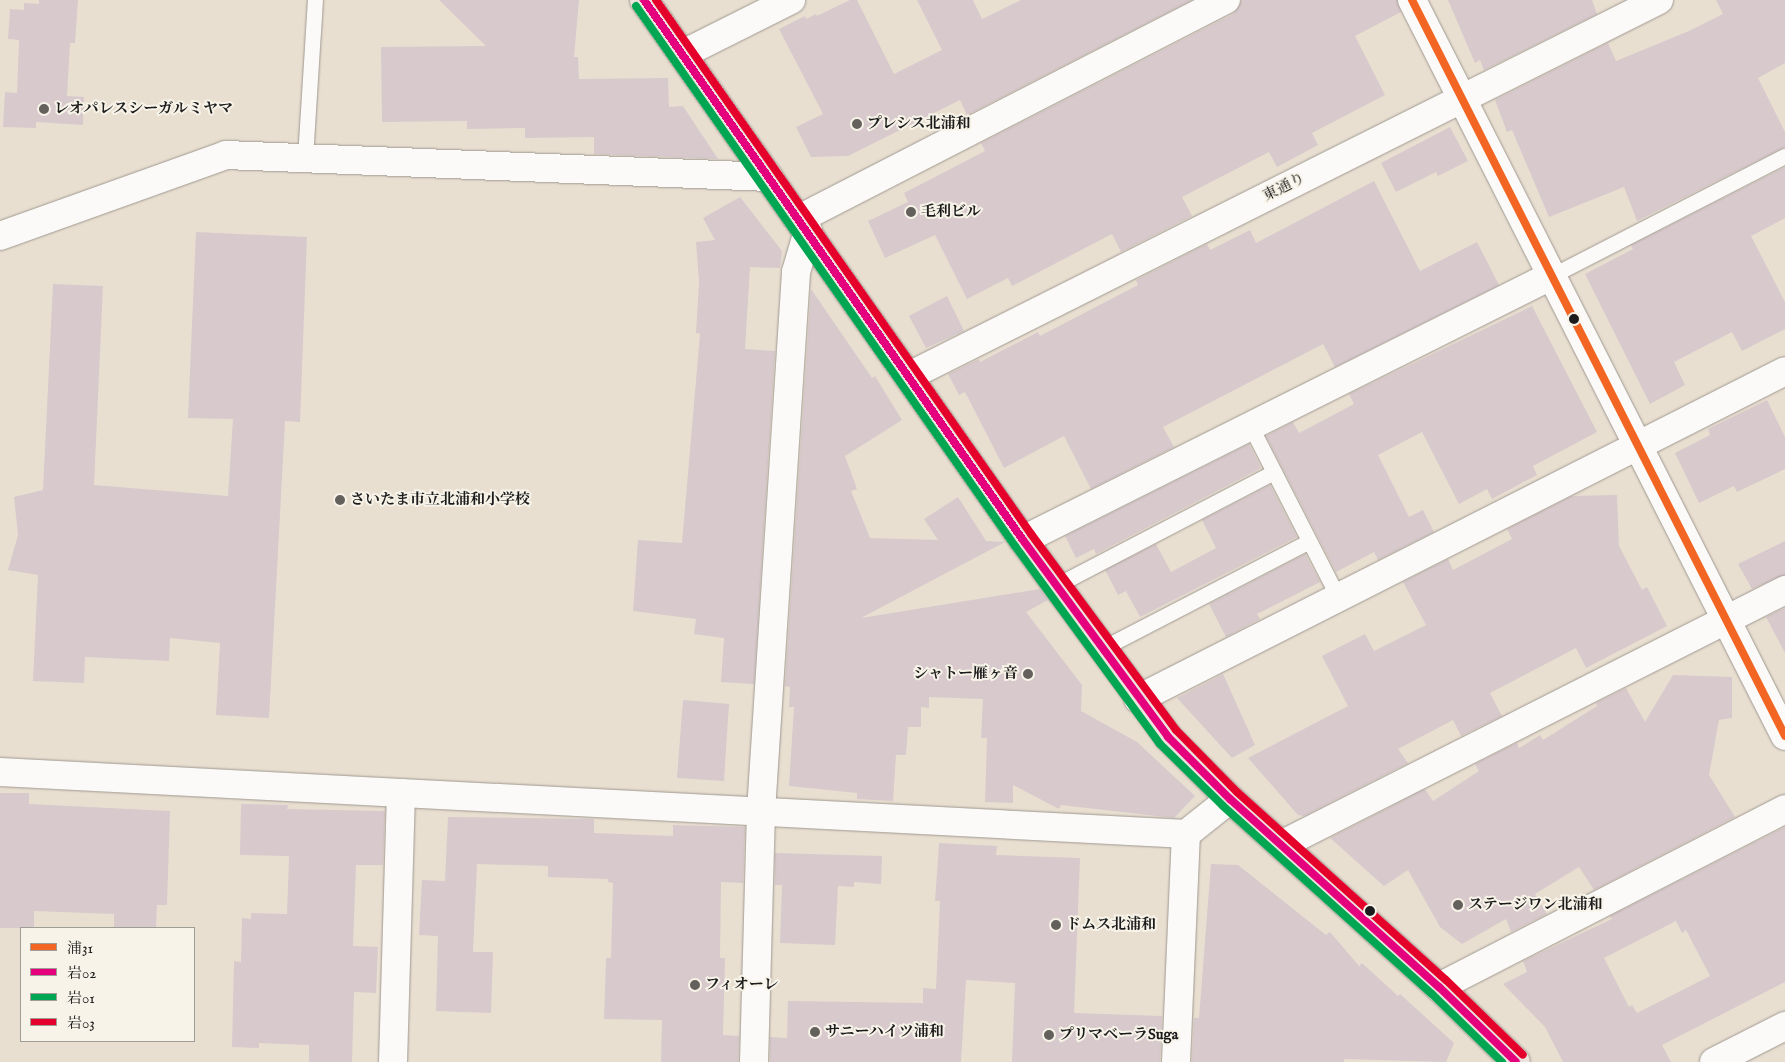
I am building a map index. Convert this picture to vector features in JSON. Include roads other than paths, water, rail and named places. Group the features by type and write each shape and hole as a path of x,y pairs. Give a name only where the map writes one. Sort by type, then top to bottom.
{"main road":[{"path":"644,0 770,177 1055,586 1138,700 1168,737 1230,799 1439,987 1516,1062"}],"street":[{"path":"683,54 791,0"},
{"path":"754,1062 761,811 796,272 803,225 1226,0"},
{"path":"1412,0 1464,97 1785,736"},
{"name":"東通り","path":"909,376 1659,0"},
{"path":"0,236 226,155 770,177"},
{"path":"1023,540 1553,275"},
{"path":"1138,700 1339,599 1638,444 1785,371"},
{"path":"1281,846 1785,590"},
{"path":"0,772 1186,834 1230,799"},
{"path":"393,1062 401,793"},
{"path":"1439,987 1785,810"},
{"path":"1176,1062 1186,834"},
{"path":"1714,1062 1785,1026"}],"lane":[{"path":"305,158 316,0"},
{"path":"1553,275 1785,156"},
{"path":"1251,426 1339,599"},
{"path":"1055,586 1274,472"},
{"path":"1100,649 1309,541"}],"place":[{"name":"レオパレスシーガルミヤマ","path":"44,109"},
{"name":"プレシス北浦和","path":"857,124"},
{"name":"毛利ビル","path":"911,212"},
{"name":"さいたま市立北浦和小学校","path":"340,500"},
{"name":"シャトー雁ヶ音","path":"1028,674"},
{"name":"ステージワン北浦和","path":"1458,905"},
{"name":"ドムス北浦和","path":"1056,925"},
{"name":"フィオーレ","path":"695,985"},
{"name":"サニーハイツ浦和","path":"815,1032"},
{"name":"プリマベーラSuga","path":"1049,1035"}]}
